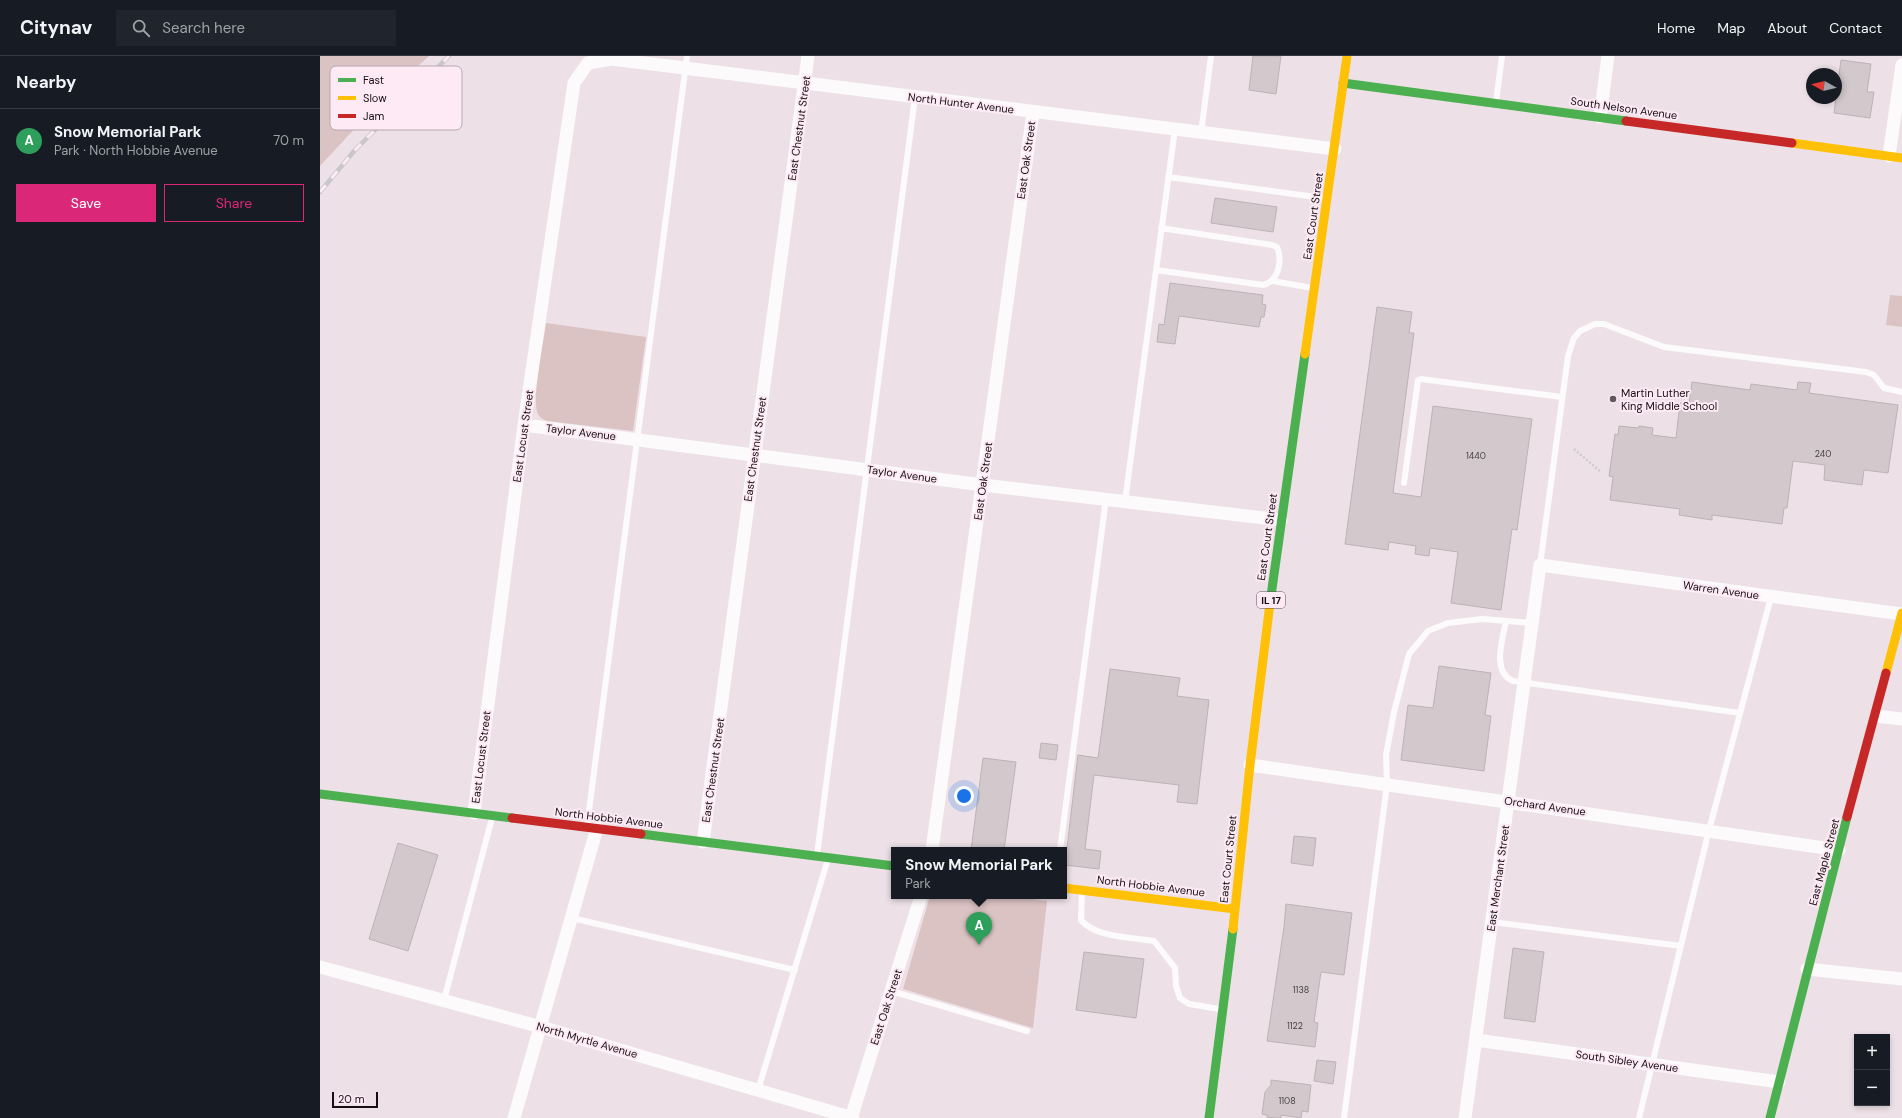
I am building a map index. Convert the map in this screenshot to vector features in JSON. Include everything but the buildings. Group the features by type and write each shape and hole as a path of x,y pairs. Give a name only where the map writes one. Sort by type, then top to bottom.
{"main road":[{"name":"East Court Street","path":"1209,1118 1235,909 1250,765 1281,520 1335,149 1347,56"},
{"name":"South Nelson Avenue","path":"1343,83 1896,157"},
{"name":"East Maple Street","path":"1770,1118 1807,969 1876,716 1902,614"},
{"name":"North Hobbie Avenue","path":"320,794 891,866"},
{"name":"North Hobbie Avenue","path":"1067,888 1235,909"}],"street":[{"name":"East Chestnut Street","path":"703,842 808,56"},
{"path":"1600,117 1608,56"},
{"name":"North Hunter Avenue","path":"588,63 612,59 686,62 805,83 1335,149"},
{"name":"East Locust Street","path":"474,813 524,425 574,83 588,63"},
{"path":"1896,157 1902,65"},
{"name":"East Oak Street","path":"932,847 1033,112"},
{"name":"Taylor Avenue","path":"524,425 983,485 1281,520"},
{"name":"Warren Avenue","path":"1540,566 1902,614"},
{"name":"East Merchant Street","path":"1465,1118 1540,566"},
{"path":"1876,716 1902,719"},
{"name":"Orchard Avenue","path":"1250,765 1509,801 1839,850"},
{"path":"514,1118 572,918 592,828"},
{"name":"East Oak Street","path":"852,1118 920,899"},
{"name":"North Myrtle Avenue","path":"320,967 541,1027 852,1118"},
{"path":"1807,969 1902,979"},
{"name":"South Sibley Avenue","path":"1476,1040 1779,1082"}],"lane":[{"path":"1201,133 1211,56"},
{"path":"1496,103 1502,56"},
{"path":"592,828 637,439 686,62"},
{"path":"817,856 915,97"},
{"path":"1125,502 1175,129"},
{"path":"1168,177 1328,198"},
{"path":"1156,270 1263,285 1272,281 1276,277 1279,252 1277,247 1264,243 1161,228"},
{"path":"1272,281 1315,288"},
{"path":"1540,566 1570,347 1580,331 1595,324 1613,326 1664,347 1866,372 1874,375 1884,388 1902,392"},
{"path":"1404,483 1418,380 1421,379 1562,397"},
{"path":"1060,847 1106,499"},
{"path":"1639,1118 1709,830 1771,597"},
{"path":"1344,1118 1387,784 1386,755 1394,712 1409,654 1428,631 1448,624 1482,619 1533,623"},
{"path":"1506,621 1500,656 1502,672 1505,678 1740,713"},
{"path":"444,1000 492,815"},
{"path":"758,1090 828,858"},
{"path":"1083,890 1081,920 1086,926 1104,933 1154,941 1174,968 1176,986 1180,998 1189,1004 1222,1010"},
{"path":"572,918 795,970"},
{"path":"1492,922 1681,946"},
{"path":"891,991 1027,1031"}],"path":[{"path":"1574,449 1601,472"}],"shaded area":[{"path":"320,56 429,56 418,66 330,66 330,130 353,130 320,166"},
{"path":"1890,295 1902,296 1902,327 1886,325"},
{"path":"546,323 646,337 633,431 547,421 538,414 536,407 537,384"},
{"path":"929,899 1032,899 1047,901 1033,1028 903,989"}],"railway":[{"path":"439,66 449,56"},
{"path":"320,192 355,150 375,130"}],"traffic: fast":[{"path":"1343,83 1626,121"},
{"path":"1270,603 1305,354"},
{"path":"320,794 512,818"},
{"path":"1770,1118 1847,817"},
{"path":"641,834 891,866"},
{"path":"1209,1118 1233,929"}],"traffic: slow":[{"path":"1305,354 1347,56"},
{"path":"1792,143 1902,158"},
{"path":"1233,929 1250,765 1270,603"},
{"path":"1886,673 1902,613"},
{"path":"1067,888 1235,909"}],"traffic: jam":[{"path":"1626,121 1792,143"},
{"path":"1847,817 1886,673"},
{"path":"512,818 641,834"}],"place":[{"name":"Martin Luther King Middle School","path":"1613,399"},
{"name":"Snow Memorial Park","path":"979,945"}]}
